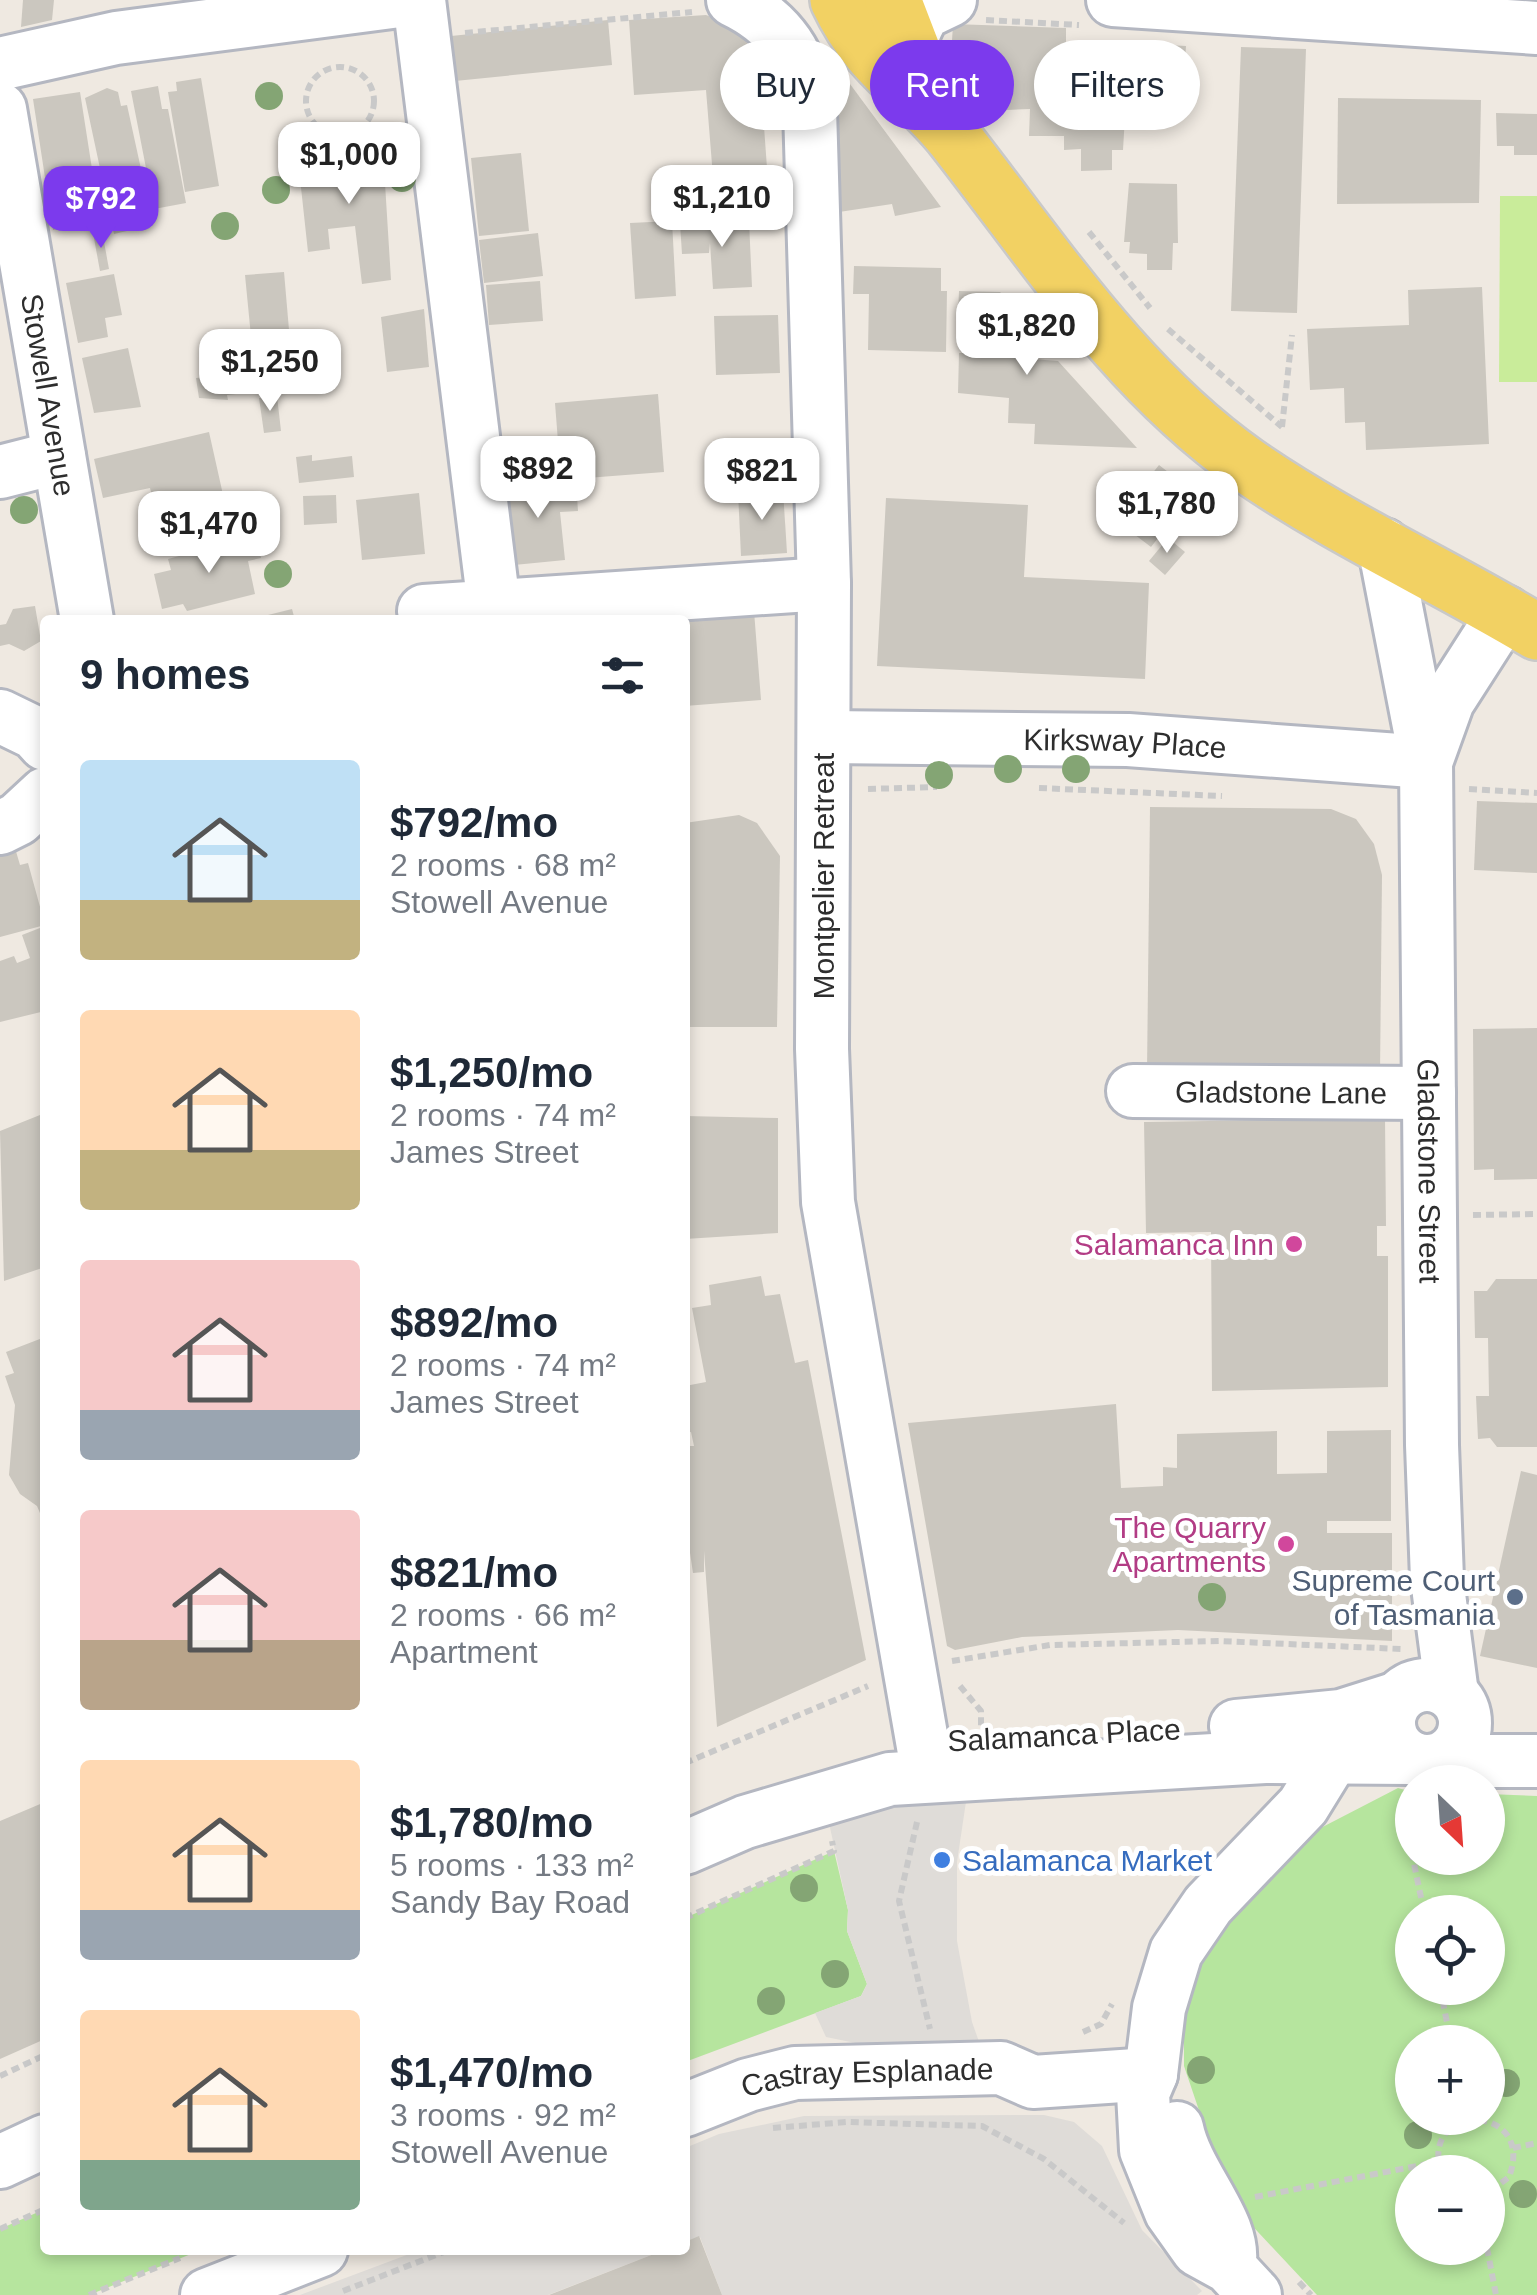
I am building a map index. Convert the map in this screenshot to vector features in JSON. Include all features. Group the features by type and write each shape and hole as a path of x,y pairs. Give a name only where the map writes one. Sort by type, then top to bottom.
{"main road":[{"path":"862,10 870,40"},
{"path":"862,10 883,40"},
{"path":"948,130 1124,354 1193,422 1276,483 1521,622"}],"street":[{"path":"0,64 116,38 407,0"},
{"path":"419,0 494,606"},
{"name":"Montpelier Retreat","path":"733,0 755,12 787,40 808,91 824,584 822,1049 828,1202 926,1758"},
{"path":"862,10 924,14 950,0"},
{"path":"1113,0 1537,28"},
{"name":"Stowell Avenue","path":"0,109 86,615"},
{"path":"0,472 59,456"},
{"name":"Gladstone Street","path":"1384,545 1442,775"},
{"path":"424,611 824,584"},
{"name":"Gladstone Street","path":"1422,1686 1437,1579 1429,1093 1448,702 1521,622"},
{"path":"0,716 40,738"},
{"name":"Kirksway Place","path":"824,738 1128,740 1442,775"},
{"path":"0,828 18,819 40,799"},
{"name":"Gladstone Lane","path":"1132,1090 1272,1082 1429,1093"},
{"path":"1422,1686 1496,1724 1537,1736"},
{"path":"1422,1686 1464,1717 1462,1737 1450,1753 1423,1765"},
{"name":"Salamanca Place","path":"690,1846 744,1822 848,1763 893,1745 926,1758 1264,1741 1422,1686"},
{"name":"Salamanca Place","path":"926,1758 981,1740 1264,1741 1332,1759 1395,1767"},
{"path":"1241,1870 1260,1817 1264,1741"},
{"path":"1242,2281 1190,2240 1156,2181 1140,2114 1142,2093 1151,2074 1159,2008 1176,1952 1189,1928 1303,1806 1332,1759"},
{"name":"Salamanca Place","path":"1476,1765 1537,1761"},
{"name":"Castray Esplanade","path":"694,2107 821,2094 1005,2101 1033,2082 1151,2074"},
{"path":"0,2162 40,2143"},
{"path":"196,2275 296,2255"}],"path":[{"path":"334,68 345,68 365,78 374,99 368,120 344,134 318,127 307,109 309,87 334,68"},
{"path":"344,134 346,155"},
{"path":"1079,219 1153,310"},
{"path":"1165,326 1282,427"},
{"path":"1276,483 1292,335"},
{"path":"1442,775 1537,793"},
{"path":"867,806 868,789 954,786"},
{"path":"1029,787 1241,796"},
{"path":"1430,1215 1537,1214"},
{"path":"981,1740 981,1711 940,1663 1050,1645 1220,1641 1422,1686"},
{"path":"690,1761 911,1668"},
{"path":"926,1758 899,1901 931,2035"},
{"path":"690,1916 834,1851 832,1837"},
{"path":"1075,2035 1101,2024 1117,1997"},
{"path":"0,2076 40,2057"},
{"path":"764,2130 848,2122 979,2122 1044,2159 1116,2214 1136,2236"},
{"path":"1505,2135 1513,2148 1505,2179"},
{"path":"1513,2148 1537,2143"},
{"path":"1248,2198 1395,2170"},
{"path":"0,2229 40,2211"},
{"path":"333,2295 436,2255"},
{"path":"1490,2265 1496,2295"},
{"path":"89,2295 196,2275"}],"green space":[{"path":"1500,196 1537,196 1537,382 1499,382"},
{"path":"1395,1790 1395,1875 1505,1875 1505,1795 1537,1796 1537,2295 1317,2295 1230,2202 1184,2066 1184,2022 1199,1957 1238,1899 1309,1834"},
{"path":"834,1851 848,1910 847,1931 867,1984 861,1996 690,2060 690,1916"},
{"path":"40,2211 40,2255 189,2255 89,2295 0,2295 0,2229"}],"shaded area":[{"path":"967,1795 957,1862 957,1941 972,2022 983,2053 885,2049 826,2037 815,2013 861,1996 867,1984 847,1931 848,1910 829,1823 877,1809"},
{"path":"1044,2115 1074,2122 1102,2146 1142,2230 1202,2291 1197,2295 722,2295 700,2237 690,2240 690,2146 719,2134 804,2116"},
{"path":"407,2255 651,2255 548,2295 300,2295"}],"building":[{"path":"23,0 54,0 52,20 21,27"},
{"path":"706,15 733,25 745,40 720,40 720,130 764,130 770,209 716,214 706,90 634,95 629,20"},
{"path":"608,20 612,65 455,81 451,36"},
{"path":"953,24 1066,28 1066,40 1034,40 1034,130 1124,130 1123,150 1112,150 1112,170 1081,171 1081,149 1064,150 1064,136 1029,136 1030,109 1014,110 1014,40 952,40"},
{"path":"1241,47 1306,49 1297,313 1231,311"},
{"path":"201,78 219,186 185,192 168,92 177,91 176,82"},
{"path":"850,84 870,111 870,130 884,130 941,207 895,216 892,204 839,212 836,130 850,130"},
{"path":"158,86 162,109 168,109 186,203 154,209 131,91"},
{"path":"107,88 118,92 121,106 127,105 141,169 127,172 140,228 114,234 85,98"},
{"path":"80,92 95,188 75,191 81,225 53,230 33,99"},
{"path":"1338,98 1481,100 1479,203 1337,204"},
{"path":"1496,113 1537,114 1537,155 1514,155 1514,146 1497,146"},
{"path":"383,151 391,280 362,284 355,226 328,229 330,249 308,252 298,160"},
{"path":"521,153 529,231 479,236 471,158"},
{"path":"1129,183 1177,184 1178,243 1173,243 1172,270 1147,270 1147,254 1129,253 1130,242 1124,242"},
{"path":"95,189 101,218 85,222 79,192"},
{"path":"672,221 676,296 635,299 630,223"},
{"path":"749,221 752,287 713,289 710,243 709,253 682,254 680,223"},
{"path":"102,231 109,269 100,271 93,233"},
{"path":"538,233 543,276 484,283 479,240"},
{"path":"854,266 941,268 941,291 947,291 946,352 868,350 869,294 853,294"},
{"path":"284,272 291,353 253,357 245,275"},
{"path":"114,274 122,315 105,318 108,337 78,343 66,283"},
{"path":"540,281 543,321 489,325 486,285"},
{"path":"1482,287 1489,444 1366,450 1365,422 1345,423 1344,388 1310,390 1307,329 1409,325 1408,290"},
{"path":"959,291 1000,292 1008,300 1007,313 1014,321 1027,321 1034,328 1034,340 1025,345 1008,344 1007,357 1058,361 1137,448 1034,444 1035,424 1008,423 1009,398 958,393 959,353 966,353 967,338 957,338"},
{"path":"424,309 429,367 387,372 381,317"},
{"path":"778,315 780,373 716,375 714,316"},
{"path":"128,348 141,407 94,413 82,358"},
{"path":"242,373 245,393 227,395 228,400 199,398 196,378"},
{"path":"658,394 664,472 561,480 555,403"},
{"path":"277,396 281,431 264,433 259,398"},
{"path":"209,432 228,517 191,526 189,519 183,520 165,532 159,526 150,488 103,498 94,459"},
{"path":"312,455 312,461 352,456 354,477 299,483 296,457"},
{"path":"1159,465 1194,492 1151,547 1122,525 1138,505 1131,500"},
{"path":"576,482 578,511 560,512 565,560 514,565 500,490"},
{"path":"783,490 787,553 741,556 738,492"},
{"path":"419,493 425,554 362,560 356,500"},
{"path":"336,495 337,523 304,525 303,496"},
{"path":"886,498 1028,505 1024,577 1149,583 1145,679 877,666"},
{"path":"256,535 261,558 248,561 255,594 187,611 183,604 162,609 154,574 171,570 168,559"},
{"path":"1168,538 1185,552 1165,575 1149,561"},
{"path":"35,606 40,642 24,651 9,644 0,646 0,625 6,624 13,609"},
{"path":"292,609 294,615 268,615"},
{"path":"754,611 761,700 690,706 690,618"},
{"path":"1477,801 1537,803 1537,873 1474,870"},
{"path":"1150,807 1331,809 1356,819 1374,844 1382,875 1380,1073 1147,1072"},
{"path":"739,815 757,823 780,856 777,1027 690,1027 690,822"},
{"path":"15,848 20,865 28,863 40,907 40,926 0,937 0,852"},
{"path":"40,928 40,1012 0,1022 0,961 14,956 17,963 30,958 22,935"},
{"path":"1537,1028 1537,1179 1494,1180 1494,1169 1474,1170 1473,1029"},
{"path":"40,1115 40,1269 4,1281 0,1131"},
{"path":"690,1116 778,1118 778,1233 690,1239"},
{"name":"Salamanca Inn","path":"1385,1118 1386,1226 1377,1226 1377,1256 1388,1256 1388,1387 1212,1391 1211,1232 1146,1233 1144,1122"},
{"path":"761,1276 765,1296 780,1294 795,1363 808,1360 866,1660 717,1727 704,1551 704,1572 693,1573 690,1553 690,1446 694,1446 690,1432 690,1385 706,1382 692,1308 711,1305 709,1285"},
{"path":"1496,1279 1537,1279 1537,1447 1497,1447 1490,1438 1478,1439 1476,1396 1489,1396 1488,1338 1475,1338 1474,1291 1487,1291"},
{"path":"40,1339 40,1513 37,1506 20,1494 9,1475 15,1405 5,1376 14,1373 6,1352"},
{"path":"1116,1404 1121,1488 1163,1486 1163,1467 1177,1468 1177,1434 1277,1431 1277,1474 1327,1473 1327,1431 1391,1430 1391,1521 1327,1521 1327,1533 1392,1533 1392,1641 1178,1630 1022,1637 955,1650 947,1646 908,1423"},
{"name":"Supreme Court of Tasmania","path":"1521,1471 1537,1475 1537,1668 1480,1656"},
{"path":"40,1804 40,2041 0,2059 0,1821"},
{"path":"699,2236 722,2295 549,2295 651,2255 690,2255 690,2240"}],"place":[{"name":"Salamanca Inn","path":"1294,1244"},
{"name":"The Quarry Apartments","path":"1286,1544"},
{"name":"Supreme Court of Tasmania","path":"1515,1597"},
{"name":"Salamanca Market","path":"942,1860"}]}
